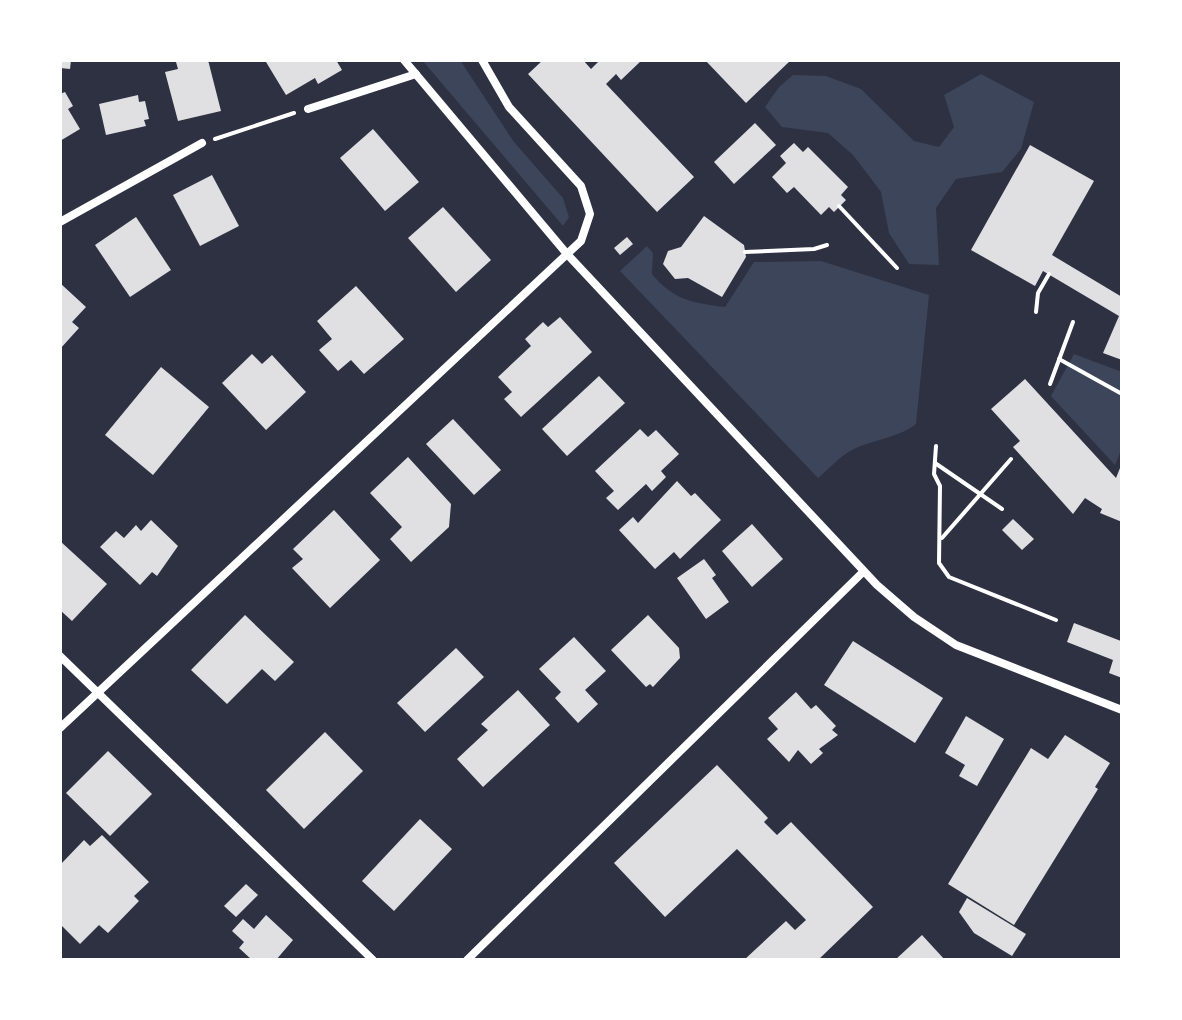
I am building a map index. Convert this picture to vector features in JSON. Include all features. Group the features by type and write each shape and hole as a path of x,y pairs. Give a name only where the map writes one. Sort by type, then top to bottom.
{"street":[{"path":"404,60 567,254 701,393 863,572 914,617 956,645 1122,710"},
{"path":"60,728 581,241 589,223 587,200 568,172 509,107 482,60"},
{"path":"308,109 416,74"},
{"path":"60,222 202,143"},
{"path":"467,960 863,572"},
{"path":"60,656 373,960"}],"path":[{"path":"202,143 308,109"},
{"path":"839,206 897,268"},
{"path":"745,252 814,249 827,245"},
{"path":"1036,312 1038,293 1049,274"},
{"path":"1050,384 1073,322"},
{"path":"1059,359 1122,394"},
{"path":"936,446 934,474 940,486 939,563 949,577 1056,620"},
{"path":"940,540 1011,459"},
{"path":"935,463 1002,509"}],"shaded area":[{"path":"422,60 460,60 514,142 563,198 569,217 563,226"},
{"path":"981,74 1034,102 1021,149 1002,172 956,179 936,208 939,265 909,264 889,233 881,192 853,155 828,133 782,127 765,107 779,87 793,75 826,76 861,89 914,141 939,147 954,127 944,95"},
{"path":"647,246 653,253 652,274 660,283 684,299 703,304 725,307 754,262 821,261 929,295 916,424 852,450 818,478 620,271"},
{"path":"1074,354 1122,372 1122,448 1115,465 1051,396"}],"building":[{"path":"60,60 71,60 70,69 60,68"},
{"path":"208,60 221,111 178,121 165,72 178,69 176,62"},
{"path":"336,60 342,70 318,84 315,78 286,95 266,62"},
{"path":"543,60 583,60 591,69 600,60 642,60 621,80 616,74 606,84 694,177 657,212 528,74"},
{"path":"705,60 791,60 746,103"},
{"path":"65,92 73,106 68,109 80,129 60,141 60,94"},
{"path":"138,95 139,102 145,101 149,119 144,120 146,126 106,135 99,104"},
{"path":"755,123 776,145 734,184 714,162"},
{"path":"373,129 419,182 385,211 340,158"},
{"path":"794,143 803,152 808,147 848,187 841,195 846,200 834,212 829,207 821,215 794,187 787,193 772,177 786,163 780,156"},
{"path":"1030,145 1094,181 1052,255 1122,297 1122,360 1103,353 1119,316 1043,271 1035,286 971,250"},
{"path":"212,175 239,226 200,246 173,195"},
{"path":"443,207 491,260 456,292 408,238"},
{"path":"704,216 744,245 746,257 722,297 688,278 675,279 663,264 668,251 681,247"},
{"path":"136,217 171,270 130,297 95,245"},
{"path":"627,237 633,244 620,255 614,248"},
{"path":"60,283 86,307 72,322 79,328 60,349"},
{"path":"356,286 404,339 364,374 351,360 338,371 319,350 332,339 317,321"},
{"path":"560,317 592,352 521,417 504,399 512,392 498,377 531,346 525,339 543,322 548,327"},
{"path":"252,354 262,364 272,355 306,392 266,430 222,383"},
{"path":"161,367 209,407 153,475 105,435"},
{"path":"599,376 625,403 567,456 542,429"},
{"path":"1025,379 1116,478 1122,463 1122,522 1100,513 1102,509 1085,498 1073,514 1013,447 1020,441 991,409"},
{"path":"453,419 501,470 474,495 426,444"},
{"path":"640,429 648,437 656,430 679,454 661,471 666,477 652,491 646,484 618,510 606,498 614,491 595,471"},
{"path":"408,457 451,504 449,527 411,562 390,539 402,527 370,493"},
{"path":"677,481 691,496 695,493 721,520 680,559 674,552 655,569 619,530 633,517 638,523"},
{"path":"334,510 380,560 330,608 292,568 303,559 293,549"},
{"path":"1013,519 1034,539 1022,550 1002,530"},
{"path":"151,520 178,546 157,576 152,572 140,585 100,547 116,531 124,538 136,525 141,531"},
{"path":"752,524 783,559 752,587 722,551"},
{"path":"60,541 107,584 72,621 60,610"},
{"path":"704,559 716,575 712,578 729,602 706,619 677,578"},
{"path":"245,615 294,662 275,681 262,669 227,704 191,670"},
{"path":"648,615 679,648 680,658 653,687 650,684 646,687 611,650"},
{"path":"1074,623 1121,641 1122,678 1109,673 1113,660 1067,642"},
{"path":"574,637 606,671 585,690 598,704 578,723 555,698 561,692 539,669"},
{"path":"853,641 943,698 915,743 824,685"},
{"path":"456,648 484,677 425,732 397,703"},
{"path":"518,690 550,725 483,787 457,759 488,730 481,724"},
{"path":"796,692 811,709 816,705 836,726 832,730 838,735 819,749 823,753 811,764 798,750 789,762 767,739 778,729 768,718"},
{"path":"966,716 1004,739 977,786 959,776 965,765 945,753"},
{"path":"325,732 363,771 304,829 266,790"},
{"path":"1065,735 1110,763 1095,787 1098,789 1014,925 948,884 1031,748 1048,759"},
{"path":"108,751 152,794 110,836 66,793"},
{"path":"717,765 768,818 764,822 777,835 791,822 873,907 818,960 744,960 786,921 795,930 806,920 737,849 665,917 614,863"},
{"path":"420,819 452,849 394,911 362,881"},
{"path":"102,835 149,882 134,896 139,901 108,933 99,925 80,944 60,924 60,865 84,840 90,846"},
{"path":"246,884 258,895 236,917 224,906"},
{"path":"967,898 1026,934 1012,956 974,933 959,912"},
{"path":"266,915 293,940 276,960 252,960 239,948 244,942 232,931 243,919 254,929"},
{"path":"922,935 945,960 895,960"}]}
